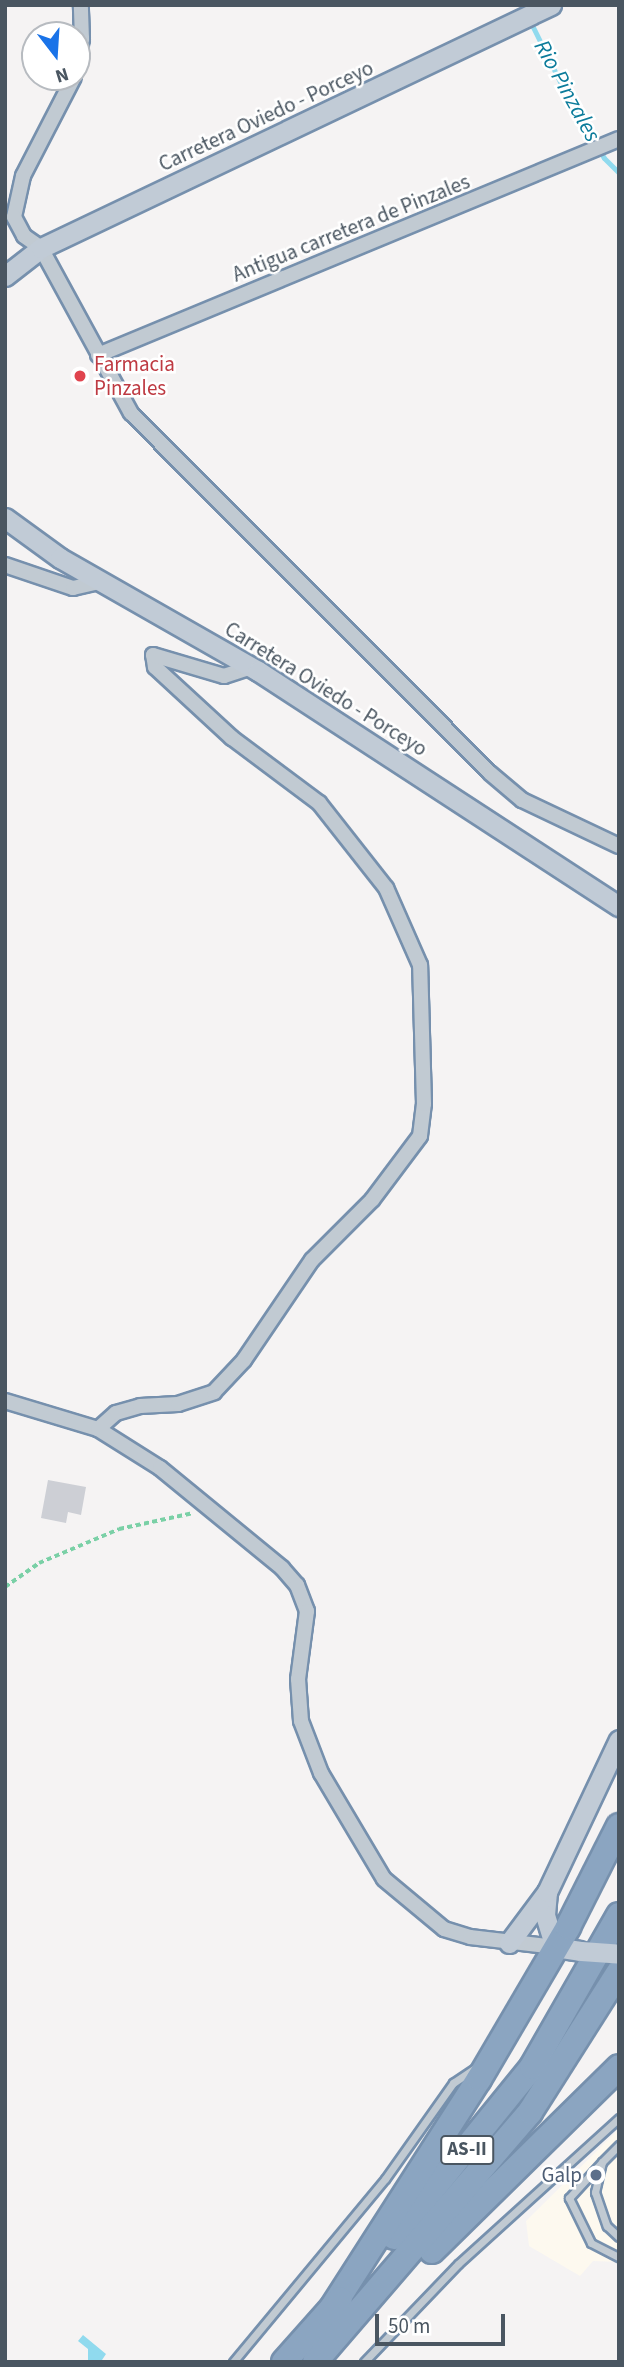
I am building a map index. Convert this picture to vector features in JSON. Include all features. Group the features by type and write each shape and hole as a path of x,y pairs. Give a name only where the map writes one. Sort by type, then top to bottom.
{"highway":[{"path":"330,2311 493,2055 555,1947 619,1826"},
{"name":"AS-II","path":"284,2362 444,2179 532,2067 619,1915"},
{"name":"AS-II","path":"317,2362 530,2112 619,1972"},
{"path":"317,2362 619,2067"}],"main road":[{"name":"Carretera Oviedo - Porceyo","path":"5,276 41,248 548,7"},
{"name":"Carretera Oviedo - Porceyo","path":"5,518 27,538 251,667 619,906"},
{"path":"509,1943 547,1892 619,1741"},
{"path":"547,1892 545,1915 555,1947 619,1954"}],"street":[{"path":"67,91 23,176 10,220 24,236 41,248 131,413 490,774 522,800 619,846"},
{"name":"Antigua carretera de Pinzales","path":"98,355 619,139"},
{"path":"5,565 73,588 100,582"},
{"path":"98,1429 116,1413 140,1406 178,1404 214,1392 244,1360 312,1260 372,1200 420,1136 424,1104 419,965 386,888 319,803 232,738 155,667 153,655 224,676 251,667"},
{"path":"5,1401 98,1429 160,1468 282,1568 297,1585 307,1611 298,1679 301,1721 321,1773 384,1879 444,1929 509,1943 555,1947"}],"lane":[{"path":"233,2362 377,2189 453,2083 493,2055"},
{"path":"364,2362 458,2264 619,2118"},
{"path":"619,2146 569,2198 591,2243 619,2257"},
{"path":"602,2162 595,2192 599,2211 619,2237"}],"path":[{"path":"5,1587 39,1563 92,1540 149,1521 181,1517 203,1504"}],"shaded area":[{"name":"Galp","path":"619,2129 619,2262 593,2261 580,2276 529,2246 526,2221"}],"water":[{"path":"83,2335 106,2354 102,2360 88,2360 88,2349 78,2341"}],"building":[{"path":"48,1480 86,1487 81,1515 68,1512 66,1523 41,1518"}],"waterway":[{"name":"Rio Pinzales","path":"530,21 566,94 604,158 619,173"}],"place":[{"name":"Farmacia Pinzales","path":"80,376"},
{"name":"Galp","path":"596,2175"}]}
